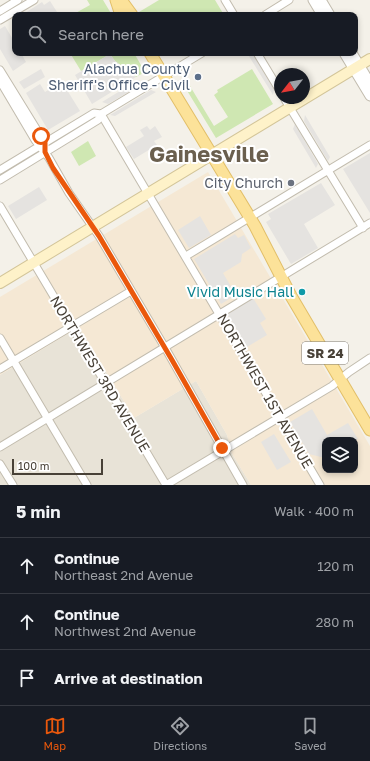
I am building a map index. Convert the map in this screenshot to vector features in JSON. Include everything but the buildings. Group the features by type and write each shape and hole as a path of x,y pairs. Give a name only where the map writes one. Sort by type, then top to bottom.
{"main road":[{"path":"116,0 120,12"},
{"path":"121,0 130,12"},
{"path":"152,56 212,155"},
{"path":"0,283 370,59"},
{"name":"SR 24","path":"212,155 250,218 281,276 370,430"}],"street":[{"path":"0,11 18,0"},
{"path":"13,12 32,0"},
{"path":"225,0 232,12"},
{"path":"270,12 289,0"},
{"path":"313,0 320,12"},
{"path":"321,0 328,12"},
{"path":"0,20 12,12"},
{"path":"0,180 43,147 94,113 101,114 197,56"},
{"path":"259,56 274,81"},
{"path":"347,56 370,83"},
{"path":"353,56 356,67 370,96"},
{"path":"0,70 3,85 43,147 69,194 92,227 131,290 243,485"},
{"path":"288,104 363,228"},
{"name":"NORTHWEST 1ST AVENUE","path":"101,114 320,485"},
{"path":"186,256 370,145"},
{"path":"0,170 43,147"},
{"name":"NORTHWEST 3RD AVENUE","path":"0,206 166,485"},
{"path":"0,447 106,384 219,313 370,223"},
{"path":"0,369 131,290"},
{"path":"0,338 86,485"},
{"path":"166,485 224,452 332,386 370,358"},
{"path":"0,464 13,485"}],"shaded area":[{"path":"50,1 57,12 27,12 42,2 44,5"},
{"path":"5,26 12,38 12,56 23,56 26,62 13,71 0,49 0,29"},
{"path":"107,56 111,56 115,61 136,77 92,104 75,75"},
{"path":"249,56 254,56 274,90 273,95"},
{"path":"41,69 45,77 24,89 19,82"},
{"path":"138,80 144,83 108,104 102,102"},
{"path":"62,82 80,111 48,130 26,93 40,84 45,92"},
{"path":"151,90 156,92 115,116 110,115"},
{"path":"305,115 330,157 328,161 304,121"},
{"path":"295,124 318,164 316,168 293,129"},
{"path":"147,126 150,130 155,126 162,137 154,141 157,145 134,159 126,147 144,136 140,130"},
{"path":"370,153 370,213 343,169"},
{"path":"208,172 370,446 370,485 251,485 231,452 227,435 196,381 134,418 79,327 0,375 0,297"},
{"path":"321,183 335,205 304,224 318,248 291,264 266,222 271,219 268,214"},
{"path":"39,187 47,200 16,219 8,206"},
{"path":"200,216 211,235 189,248 178,230"},
{"path":"235,234 238,238 244,235 251,248 242,254 241,262 223,273 236,295 221,304 194,259"},
{"path":"253,298 266,319 260,323 267,335 247,347 227,314"},
{"path":"79,327 134,418 196,381 227,435 231,452 251,485 0,485 0,375"},
{"path":"312,409 327,435 348,423 357,437 322,437 322,457 309,454 290,422"},
{"path":"274,434 291,462 277,470 261,442"}],"green space":[{"path":"87,0 103,0 110,12 77,12 90,5"},
{"path":"159,0 215,0 222,12 139,12"},
{"path":"72,56 107,56 81,71"},
{"path":"111,56 136,56 145,72 136,77 115,61"},
{"path":"252,69 273,104 216,138 183,84 187,81 214,126 228,117 214,95 218,92 217,90"},
{"path":"88,141 96,156 79,166 71,152"}],"place":[{"name":"Alachua County Sheriff's Office - Civil","path":"198,77"},
{"name":"City Church","path":"291,183"},
{"name":"Vivid Music Hall","path":"302,292"}],"district":[{"name":"Gainesville","path":"209,154"}],"route":[{"path":"41,136 45,143 45,152 53,168 69,194 99,236 163,343 222,448"}]}
